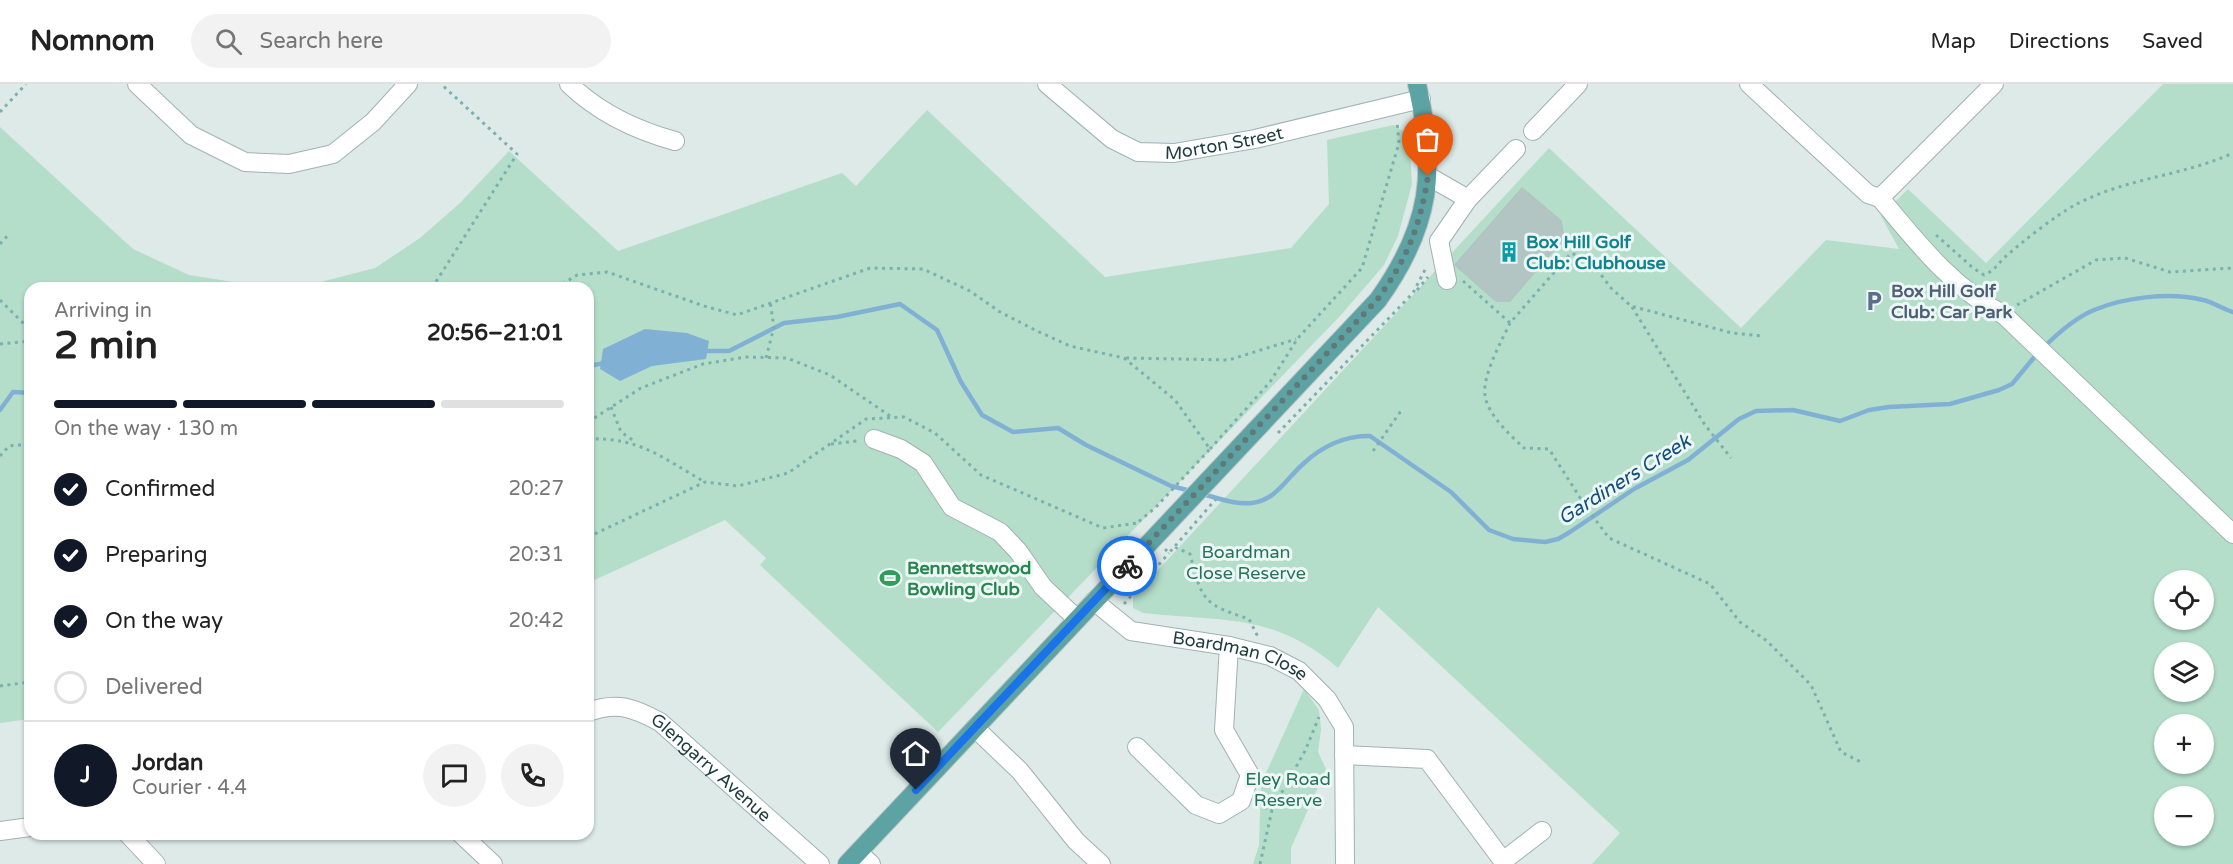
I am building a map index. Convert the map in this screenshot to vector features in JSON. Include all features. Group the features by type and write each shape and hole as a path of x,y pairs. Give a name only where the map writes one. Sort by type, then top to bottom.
{"main road":[{"path":"858,860 975,728 1377,300 1404,261 1417,231 1428,176 1428,138 1419,92"}],"street":[{"path":"137,84 191,135 245,162 289,164 333,154 373,122 408,84"},
{"path":"569,84 588,102 644,132 675,141"},
{"name":"Morton Street","path":"1047,84 1112,139 1138,152 1174,153 1254,139 1396,105 1419,92"},
{"path":"1533,131 1578,84"},
{"path":"1749,84 1868,194 1880,198 1951,279 1979,302 2004,315 2233,534"},
{"path":"1880,198 1994,84"},
{"path":"1445,271 1439,241 1468,199 1516,149"},
{"path":"1428,176 1468,199"},
{"path":"1417,231 1439,241"},
{"path":"874,439 901,449 923,463 952,507 1000,532 1018,551 1043,587 1077,619"},
{"name":"Boardman Close","path":"1095,601 1131,632 1229,646 1270,656 1299,671 1327,699 1344,727 1345,864"},
{"path":"1137,747 1196,805 1219,814 1242,801 1250,775 1224,730 1229,646"},
{"name":"Glengarry Avenue","path":"594,710 631,707 660,722 820,864"},
{"path":"975,728 1020,771 1076,841 1101,864"},
{"path":"1344,755 1427,759 1503,861 1542,831"},
{"path":"0,831 24,828"},
{"path":"134,840 156,864"},
{"path":"467,840 493,864"}],"path":[{"path":"0,112 26,84"},
{"path":"436,282 517,154 441,84"},
{"path":"610,407 621,432 637,443 705,482 738,486 788,473 866,419 904,417 934,432 981,475 1103,528 1137,523 1156,507 1200,461 1270,382 1298,338 1362,268 1399,142 1396,105"},
{"path":"1930,230 1973,268 1984,274 1991,272 2005,257 2075,205 2144,180 2208,164 2233,153"},
{"path":"0,244 8,235"},
{"path":"1731,458 1705,425 1631,306 1611,288 1590,260 1571,253 1510,323 1491,362 1485,395 1502,428 1524,448 1550,449 1586,507 1610,538 1710,584 1740,622 1767,641 1811,685 1841,752 1861,762"},
{"path":"2004,315 2024,299 2096,260 2125,258 2170,272 2233,268"},
{"path":"566,282 577,275 607,272 704,306 737,315 770,301 870,268 923,269 970,291 1000,312 1070,346 1124,358 1229,360 1298,338"},
{"path":"1413,293 1445,271 1510,323"},
{"path":"0,300 24,324"},
{"path":"766,358 774,327 770,301"},
{"path":"1631,306 1732,333 1762,336"},
{"path":"0,344 24,342"},
{"path":"594,418 640,388 703,364 746,357 787,358 830,375 892,417"},
{"path":"1124,358 1175,400 1210,449"},
{"path":"1373,452 1403,408"},
{"path":"594,439 610,438 637,443"},
{"path":"829,444 874,439"},
{"path":"0,456 9,446 24,445"},
{"path":"594,534 705,482"},
{"path":"1197,521 1175,547 1190,554 1203,598 1221,609 1249,619 1270,656"},
{"path":"1113,617 1169,553"},
{"path":"0,686 24,683"},
{"path":"1260,864 1272,810 1305,751 1327,699"}],"green space":[{"name":"Boardman Close Reserve","path":"2163,84 2233,84 2233,864 1592,864 1620,833 1378,607 1338,668 1314,650 1291,637 1268,628 1222,620 1143,613 1133,608 1133,597 1549,148 1741,328 1826,240 1899,249 1881,216 1908,189 1986,263"},
{"path":"927,110 1105,277 1291,248 1329,204 1327,140 1393,125 1409,135 1412,184 1398,236 1384,265 1341,315 938,732 760,565 766,558 725,520 594,580 594,282 321,282 375,268 420,238 460,203 509,151 618,251 842,173 856,186"},
{"path":"0,127 133,249 189,275 233,282 24,282 24,720 0,723"},
{"name":"Eley Road Reserve","path":"1304,689 1319,710 1321,729 1318,752 1326,769 1291,848 1291,864 1253,864 1259,845 1261,784"}],"water":[{"path":"645,329 687,333 709,341 706,359 652,366 620,381 600,369 603,349"}],"building":[{"name":"Box Hill Golf Club: Clubhouse","path":"1522,188 1561,221 1564,238 1510,301 1496,301 1455,265"}],"waterway":[{"name":"Gardiners Creek","path":"2043,348 2087,313 2133,299 2176,296 2207,301 2233,312"},
{"name":"Gardiners Creek","path":"701,351 729,351 784,323 837,317 900,304 937,330 961,382 982,415 1013,432 1058,428 1086,445 1171,486 1191,491"},
{"name":"Gardiners Creek","path":"1202,494 1240,503 1260,501 1268,498 1303,464 1326,447 1343,440 1370,436 1451,492 1489,530 1513,539 1545,542 1558,539 1634,489 1688,460 1739,419 1756,411 1793,410 1840,421 1869,410 1950,404 2012,384 2037,354"},
{"name":"Gardiners Creek","path":"594,365 605,363"},
{"name":"Gardiners Creek","path":"0,410 13,392 24,393"}],"way so far":[{"path":"1127,566 1340,342 1377,300 1395,276 1408,253 1417,231 1428,176"}],"place":[{"name":"Box Hill Golf Club: Clubhouse","path":"1509,252"},
{"name":"Box Hill Golf Club: Car Park","path":"1874,301"},
{"name":"Bennettswood Bowling Club","path":"890,578"}],"route":[{"path":"916,790 1127,566"}]}
